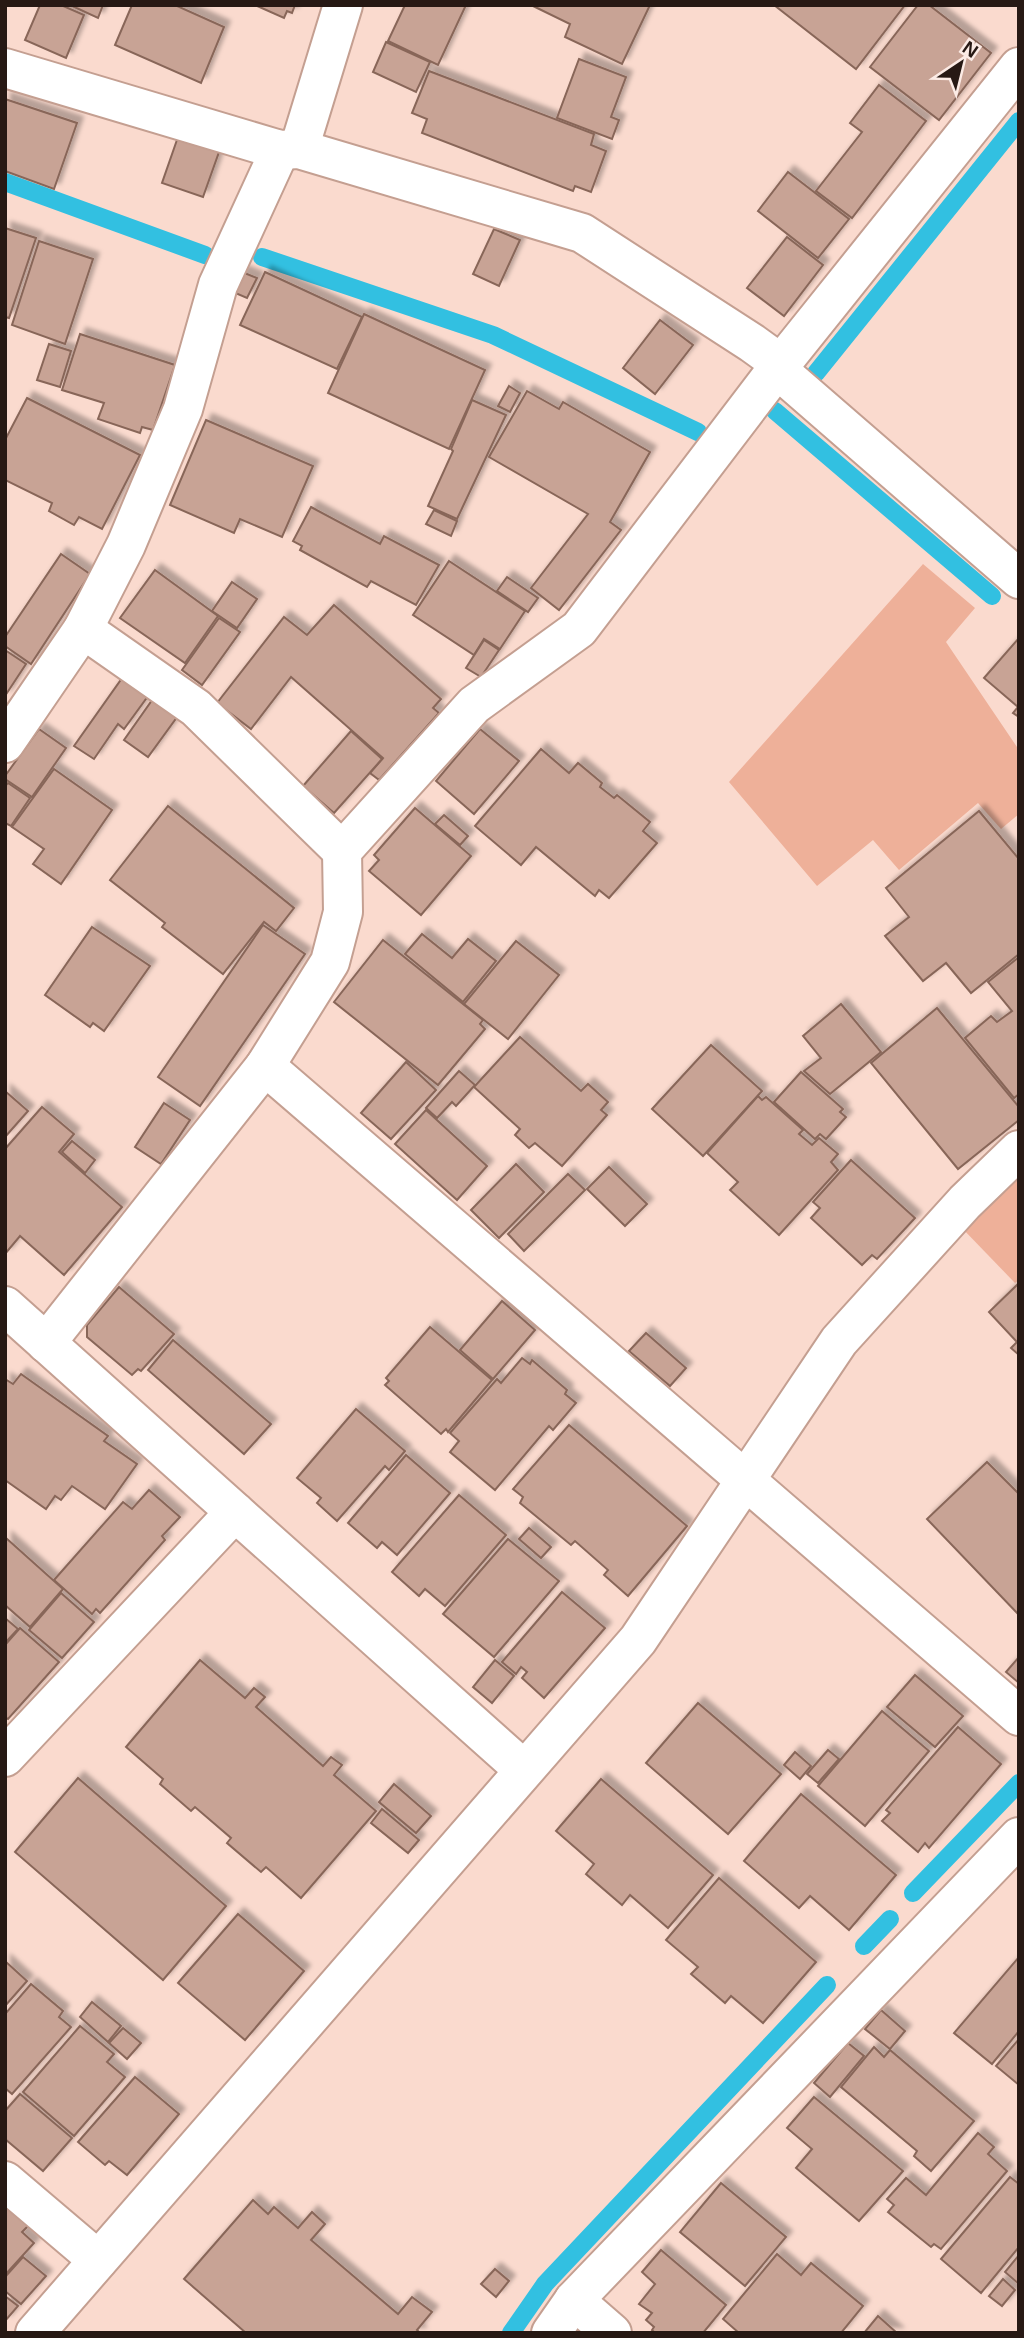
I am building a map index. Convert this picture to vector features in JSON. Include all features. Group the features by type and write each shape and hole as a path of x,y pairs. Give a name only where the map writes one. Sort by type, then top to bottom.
{"street":[{"path":"5,743 83,629 126,545 183,410 218,285 289,150 343,5"},
{"path":"46,1343 265,1066 330,962 343,912 342,851 474,705 579,629 779,366 1019,67"},
{"path":"5,68 582,233 752,342 1019,579"},
{"path":"83,629 196,708 342,851"},
{"path":"265,1066 1019,1716"},
{"path":"35,2333 638,1640 839,1341 965,1202 1019,1150"},
{"path":"5,1306 524,1770"},
{"path":"5,1757 235,1512"},
{"path":"551,2333 574,2300 1019,1837"},
{"path":"5,2181 97,2260"},
{"path":"574,2300 612,2333"}],"shaded area":[{"path":"923,564 975,608 946,642 1019,750 1019,814 1001,829 978,803 899,870 873,840 817,886 729,782"},
{"path":"1019,1169 1019,1280 1015,1283 960,1226"}],"building":[{"path":"40,5 61,5 84,15 66,58 25,40"},
{"path":"70,5 103,5 98,18"},
{"path":"132,5 175,5 224,27 201,83 115,45"},
{"path":"255,5 295,5 292,13 287,11 284,18"},
{"path":"405,5 466,5 438,65 388,41"},
{"path":"531,5 650,5 622,64 565,37 570,24"},
{"path":"774,5 905,5 856,69"},
{"path":"918,5 929,5 991,53 939,120 870,67"},
{"path":"386,42 430,62 416,92 373,72"},
{"path":"579,59 626,77 611,117 619,120 612,139 557,118"},
{"path":"429,71 594,134 591,145 606,151 591,192 575,186 573,191 422,133 427,119 412,113"},
{"path":"879,85 926,121 852,218 816,191 862,132 850,123"},
{"path":"5,99 77,123 54,189 5,171"},
{"path":"178,137 219,152 203,197 162,183"},
{"path":"788,172 849,219 818,258 758,211"},
{"path":"5,228 36,238 9,318 5,317"},
{"path":"494,229 520,240 499,286 473,274"},
{"path":"787,237 823,265 784,316 747,288"},
{"path":"39,241 93,259 65,344 12,325"},
{"path":"242,272 257,278 247,298 233,292"},
{"path":"265,272 362,317 337,369 240,325"},
{"path":"364,314 485,370 449,449 328,393"},
{"path":"660,320 693,345 655,394 623,368"},
{"path":"80,334 175,365 153,430 142,427 140,433 98,419 104,403 62,390"},
{"path":"49,344 71,351 60,387 37,380"},
{"path":"509,386 520,393 510,412 498,406"},
{"path":"527,391 559,409 563,402 650,452 610,522 621,530 559,610 531,588 588,514 489,457"},
{"path":"27,398 140,455 102,529 79,517 74,525 49,511 52,503 5,480 5,440"},
{"path":"472,400 506,415 457,519 428,506"},
{"path":"206,420 313,466 282,537 240,519 234,533 170,505"},
{"path":"311,507 380,544 384,536 439,565 416,605 371,581 367,587 300,550 302,546 293,541"},
{"path":"434,510 457,521 451,536 426,524"},
{"path":"61,554 90,574 31,664 5,646 5,637"},
{"path":"449,561 525,611 500,649 484,639 474,655 413,615"},
{"path":"155,570 218,616 185,663 120,618"},
{"path":"507,577 538,598 528,612 497,591"},
{"path":"232,582 257,599 237,628 212,611"},
{"path":"334,605 441,699 433,708 439,713 379,780 370,773 383,758 291,677 251,729 217,703 284,617 307,635"},
{"path":"219,618 240,632 202,685 182,670"},
{"path":"1019,638 1019,717 1013,713 1018,707 984,678"},
{"path":"484,640 499,650 481,677 466,668"},
{"path":"5,650 26,664 5,696"},
{"path":"125,674 151,692 124,729 118,724 94,759 74,746"},
{"path":"155,696 180,713 148,757 124,740"},
{"path":"39,729 66,748 32,797 5,779 5,776"},
{"path":"480,729 519,761 474,814 436,781"},
{"path":"351,731 382,759 334,813 303,786"},
{"path":"541,749 569,773 578,763 602,783 600,787 614,798 617,795 650,822 643,831 657,843 609,898 599,890 595,896 536,847 521,865 475,826"},
{"path":"54,769 112,810 61,884 33,864 44,849 12,827"},
{"path":"8,783 30,798 11,826 5,823 5,786"},
{"path":"168,806 294,908 276,931 264,922 223,974 162,927 165,923 110,880"},
{"path":"415,808 471,856 421,915 369,871 379,860 374,855"},
{"path":"979,811 1019,859 1019,954 971,993 946,963 923,981 885,936 909,917 886,888"},
{"path":"444,815 468,836 460,845 435,824"},
{"path":"263,925 305,954 200,1106 158,1077"},
{"path":"92,927 150,966 104,1031 93,1023 90,1027 45,995"},
{"path":"422,934 452,958 468,939 496,961 463,1002 405,954"},
{"path":"383,940 483,1020 480,1024 485,1029 438,1085 334,1002"},
{"path":"516,941 559,975 508,1039 464,1004"},
{"path":"1019,957 1019,1094 1014,1098 965,1038 991,1016 997,1022 1012,1011 988,982"},
{"path":"841,1004 881,1052 830,1094 804,1071 821,1058 803,1036"},
{"path":"937,1008 1019,1107 1019,1120 958,1169 871,1063"},
{"path":"520,1037 581,1091 588,1084 608,1102 601,1110 607,1115 562,1166 535,1143 529,1148 515,1135 520,1129 474,1087"},
{"path":"711,1045 762,1091 703,1156 652,1109"},
{"path":"406,1062 436,1090 391,1139 361,1113"},
{"path":"459,1071 475,1085 456,1106 452,1102 437,1118 426,1108"},
{"path":"801,1072 843,1109 840,1112 846,1117 826,1139 820,1134 815,1139 774,1102"},
{"path":"5,1091 28,1111 5,1137"},
{"path":"758,1096 762,1100 766,1097 803,1130 799,1134 812,1145 819,1138 838,1154 831,1162 838,1170 779,1235 730,1190 738,1182 707,1153"},
{"path":"164,1103 190,1120 161,1164 135,1147"},
{"path":"42,1107 74,1134 59,1152 122,1207 64,1275 20,1236 5,1254 5,1149"},
{"path":"426,1110 487,1166 457,1200 395,1144"},
{"path":"72,1141 95,1160 85,1173 62,1152"},
{"path":"851,1160 915,1218 877,1259 872,1255 862,1265 811,1218 820,1208 813,1202"},
{"path":"516,1164 544,1192 499,1238 471,1210"},
{"path":"609,1167 647,1204 625,1226 587,1189"},
{"path":"568,1174 585,1190 524,1251 508,1234"},
{"path":"1019,1283 1019,1355 1011,1348 1017,1342 989,1312"},
{"path":"119,1287 174,1334 141,1371 138,1369 132,1375 87,1337 87,1325"},
{"path":"502,1301 535,1330 493,1379 460,1350"},
{"path":"430,1327 492,1380 448,1432 446,1429 441,1434 385,1385 389,1381 386,1378"},
{"path":"646,1333 686,1368 670,1386 629,1351"},
{"path":"173,1340 271,1424 244,1454 148,1370"},
{"path":"522,1358 530,1364 532,1360 567,1390 565,1394 576,1403 553,1430 549,1426 495,1490 450,1452 459,1441 450,1433 497,1379 501,1383"},
{"path":"21,1374 108,1436 104,1441 137,1464 105,1509 72,1486 61,1500 55,1496 46,1509 5,1480 5,1379 13,1384"},
{"path":"356,1409 405,1451 389,1470 385,1466 337,1521 317,1503 321,1498 297,1478"},
{"path":"569,1425 687,1526 628,1596 604,1575 608,1570 575,1541 571,1545 520,1503 523,1497 513,1489"},
{"path":"406,1455 450,1493 397,1555 382,1542 377,1548 348,1523"},
{"path":"987,1462 1019,1494 1019,1615 927,1519"},
{"path":"149,1490 180,1517 162,1536 165,1540 100,1613 96,1609 92,1614 54,1580 123,1502 132,1509"},
{"path":"459,1495 506,1535 445,1606 425,1589 419,1596 392,1572"},
{"path":"529,1528 551,1547 541,1558 519,1539"},
{"path":"6,1538 63,1589 30,1627 5,1605"},
{"path":"508,1539 559,1581 494,1657 443,1614"},
{"path":"562,1592 605,1628 544,1698 522,1678 527,1672 521,1667 516,1674 502,1662"},
{"path":"61,1593 94,1622 62,1658 29,1630"},
{"path":"5,1618 18,1629 5,1643"},
{"path":"20,1628 59,1662 8,1719 5,1717 5,1645"},
{"path":"1019,1657 1019,1683 1006,1672"},
{"path":"200,1660 245,1698 254,1688 265,1697 256,1707 323,1766 331,1757 342,1765 334,1775 376,1811 301,1898 266,1867 261,1872 227,1843 231,1838 195,1807 191,1811 160,1784 163,1779 126,1747"},
{"path":"495,1660 514,1676 492,1703 473,1687"},
{"path":"915,1675 963,1716 935,1747 887,1707"},
{"path":"698,1703 781,1774 728,1834 646,1763"},
{"path":"882,1711 929,1751 865,1826 818,1786"},
{"path":"958,1727 1001,1764 929,1848 925,1843 918,1852 882,1821 890,1813 886,1810"},
{"path":"828,1750 839,1759 818,1783 807,1774"},
{"path":"795,1752 811,1766 800,1779 784,1765"},
{"path":"78,1778 226,1906 163,1980 15,1852"},
{"path":"601,1779 713,1875 668,1928 630,1895 622,1905 586,1874 594,1864 556,1831"},
{"path":"394,1784 431,1816 416,1833 379,1802"},
{"path":"801,1794 896,1875 849,1930 810,1896 799,1908 744,1861"},
{"path":"382,1809 419,1840 408,1853 371,1823"},
{"path":"719,1878 816,1962 763,2023 731,1996 725,2003 691,1974 698,1967 666,1940"},
{"path":"238,1914 304,1971 245,2040 178,1983"},
{"path":"1019,1957 1019,2031 992,2064 954,2033"},
{"path":"5,1961 27,1981 5,2006"},
{"path":"31,1984 63,2011 59,2017 71,2027 12,2094 5,2088 5,2014"},
{"path":"92,2002 121,2026 108,2042 80,2017"},
{"path":"881,2010 905,2031 890,2049 865,2029"},
{"path":"80,2026 114,2054 107,2062 125,2077 74,2136 23,2092"},
{"path":"123,2028 141,2043 127,2059 109,2043"},
{"path":"1019,2039 1019,2085 996,2066"},
{"path":"848,2043 864,2056 830,2097 814,2083"},
{"path":"874,2047 884,2057 890,2050 974,2121 931,2171 914,2156 917,2151 841,2087"},
{"path":"135,2077 179,2114 127,2175 109,2161 105,2165 78,2142"},
{"path":"20,2094 72,2138 43,2171 5,2139 5,2111"},
{"path":"814,2097 903,2171 859,2221 796,2168 812,2149 787,2128"},
{"path":"978,2133 994,2147 988,2154 1007,2171 941,2249 934,2244 931,2247 888,2212 894,2205 887,2199 906,2178 926,2195"},
{"path":"1010,2177 1019,2184 1019,2247 981,2293 941,2259"},
{"path":"721,2183 786,2237 745,2286 680,2232"},
{"path":"253,2200 268,2214 274,2207 298,2228 312,2212 325,2224 311,2240 398,2314 412,2297 432,2312 417,2330 420,2333 246,2333 184,2279"},
{"path":"5,2202 30,2224 22,2232 34,2243 5,2275"},
{"path":"661,2250 726,2305 703,2333 655,2333 652,2330 654,2327 646,2320 652,2313 639,2304 655,2284 642,2272"},
{"path":"777,2254 801,2275 811,2263 863,2306 841,2333 739,2333 723,2319"},
{"path":"1019,2255 1019,2284 1005,2272"},
{"path":"23,2257 46,2276 21,2304 5,2291 5,2277"},
{"path":"495,2269 509,2281 496,2297 481,2284"},
{"path":"1003,2279 1015,2290 1002,2306 989,2296"},
{"path":"5,2296 18,2306 5,2321"},
{"path":"878,2316 897,2333 864,2333"}],"waterway":[{"path":"816,373 1019,121"},
{"path":"5,182 205,255"},
{"path":"262,257 493,335 698,432"},
{"path":"775,411 992,596"},
{"path":"913,1893 1019,1783"},
{"path":"864,1946 890,1919"},
{"path":"511,2333 545,2284 827,1985"}]}
